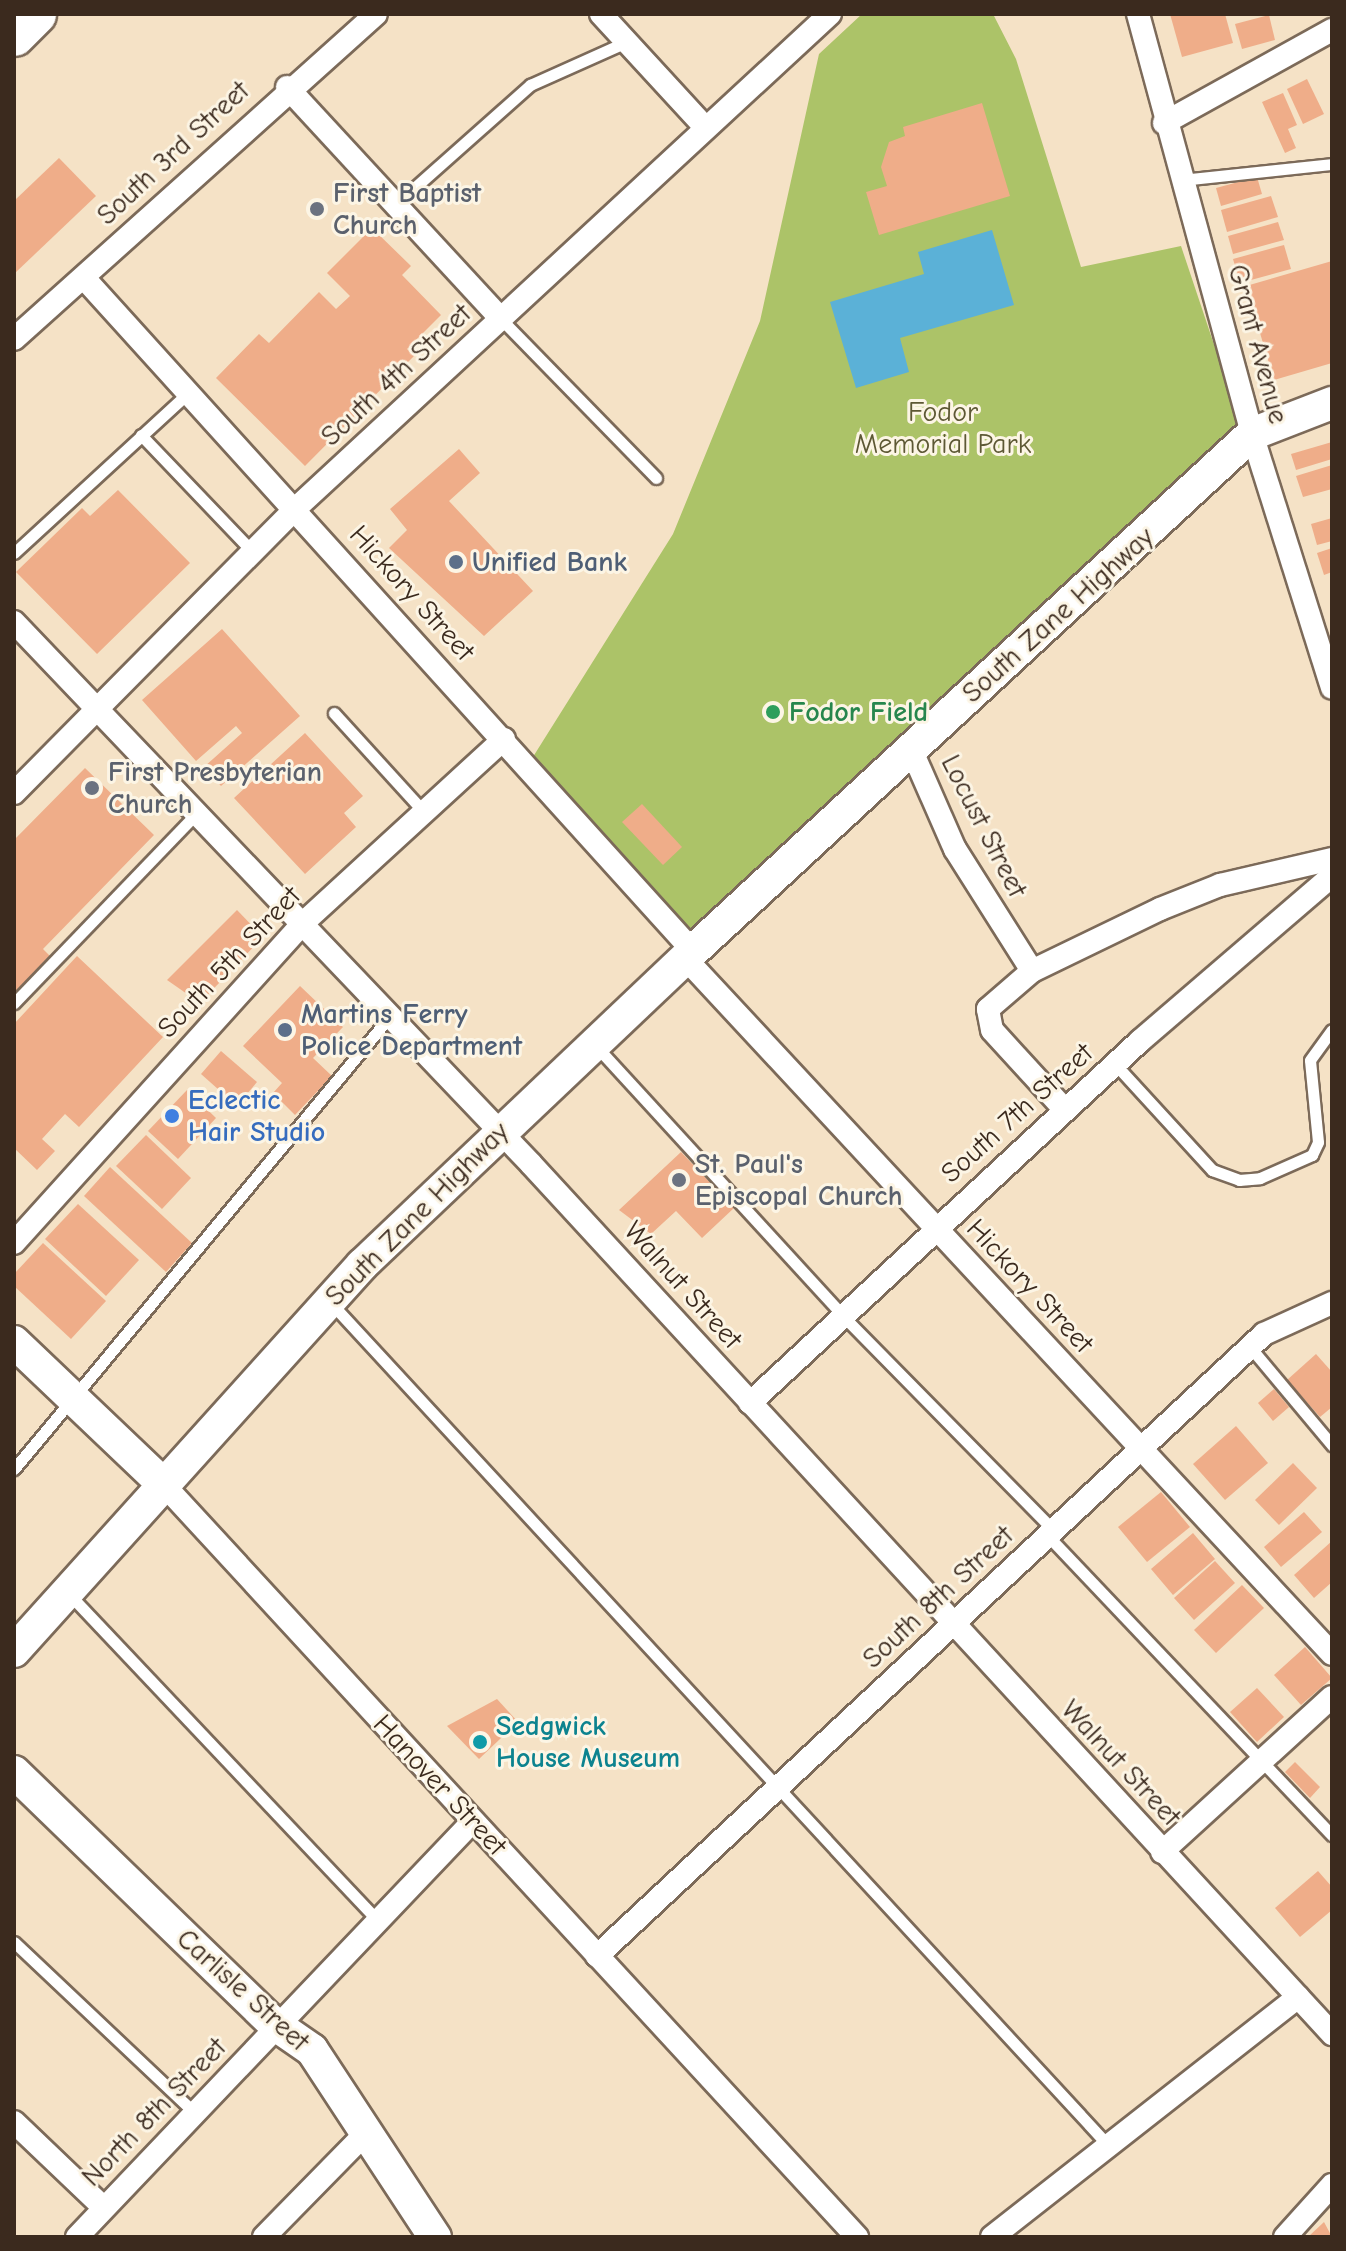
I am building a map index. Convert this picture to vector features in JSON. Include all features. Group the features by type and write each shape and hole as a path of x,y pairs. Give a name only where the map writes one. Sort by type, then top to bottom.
{"highway":[{"path":"14,35 35,14"}],"street":[{"name":"South 3rd Street","path":"14,339 84,278 287,87 376,14"},
{"path":"601,14 705,127"},
{"name":"South 4th Street","path":"14,793 295,509 830,14"},
{"name":"Grant Avenue","path":"1138,14 1164,123 1252,434 1332,688"},
{"path":"1164,123 1332,30"},
{"path":"287,87 501,319"},
{"name":"Hickory Street","path":"84,278 186,395 295,509 504,739 689,954 935,1228 1139,1451 1332,1654"},
{"name":"South Zane Highway","path":"14,1651 329,1300 500,1131 1252,434 1332,403"},
{"name":"Walnut Street","path":"14,622 94,710 500,1131 1162,1852 1298,1997 1328,2022"},
{"name":"South 5th Street","path":"14,1243 302,924 504,739"},
{"name":"Locust Street","path":"911,749 955,849 1032,971"},
{"path":"1065,1110 986,1016 1032,971 1220,885 1332,859"},
{"name":"South 7th Street","path":"750,1403 1115,1064 1332,876"},
{"name":"South 8th Street","path":"597,1956 1250,1347 1292,1315 1332,1303"},
{"name":"Hanover Street","path":"14,1342 75,1394 164,1485 857,2237"},
{"path":"1162,1852 1257,1761 1332,1697"},
{"name":"Carlisle Street","path":"14,1772 273,2023 312,2050 435,2237"},
{"name":"North 8th Street","path":"77,2237 196,2114 273,2023 379,1922 473,1821"},
{"path":"992,2237 1298,1997"},
{"path":"14,2122 104,2208"},
{"path":"264,2237 367,2132"},
{"path":"1285,2237 1332,2185"}],"lane":[{"path":"395,205 530,85 626,42"},
{"path":"1181,180 1332,164"},
{"path":"501,319 656,478"},
{"path":"14,553 186,395"},
{"path":"141,435 253,552"},
{"path":"334,713 424,812"},
{"path":"14,1003 196,814"},
{"path":"14,1469 391,1015"},
{"path":"1115,1064 1212,1170 1239,1180 1260,1178 1312,1155 1318,1142 1310,1060 1332,1030"},
{"path":"594,1043 843,1316 1051,1534 1257,1761 1332,1835"},
{"path":"329,1300 1108,2145"},
{"path":"1250,1347 1332,1445"},
{"path":"66,1591 379,1922"},
{"path":"14,1942 196,2114"}],"green space":[{"name":"Fodor Memorial Park","path":"862,14 993,14 1016,59 1081,267 1181,246 1246,440 685,942 526,768 673,534 760,321 819,54"}],"water":[{"path":"992,230 1014,305 900,338 909,372 856,388 830,302 924,274 918,252"}],"building":[{"path":"1170,14 1225,14 1233,43 1182,57"},
{"path":"1269,15 1275,40 1242,49 1235,24"},
{"path":"1307,79 1324,114 1303,124 1287,89"},
{"path":"1283,93 1297,125 1288,129 1296,148 1285,153 1262,102"},
{"path":"982,103 1010,196 879,235 866,192 887,186 881,167 889,142 905,136 903,127"},
{"path":"59,158 96,196 14,274 14,201"},
{"path":"1257,177 1262,194 1221,206 1216,188"},
{"path":"1271,196 1278,217 1227,232 1221,210"},
{"path":"1278,222 1284,240 1233,254 1228,236"},
{"path":"372,228 411,266 402,275 441,315 407,349 414,356 305,466 216,378 259,334 269,343 319,292 336,309 350,296 327,273"},
{"path":"1284,245 1291,269 1240,283 1233,259"},
{"path":"1332,261 1332,363 1274,380 1246,286"},
{"path":"1332,442 1332,459 1296,470 1291,454"},
{"path":"459,449 480,473 449,501 533,591 484,636 389,548 407,530 390,509"},
{"path":"1332,465 1332,489 1303,497 1296,476"},
{"path":"118,490 190,563 97,654 16,572 82,508 90,516"},
{"path":"1332,518 1332,541 1317,545 1311,524"},
{"path":"1332,548 1332,572 1324,575 1317,553"},
{"path":"222,629 300,716 221,786 204,767 242,733 236,726 196,761 142,700"},
{"path":"305,733 363,796 344,813 356,827 305,874 234,798"},
{"path":"85,768 154,835 43,949 55,961 20,996 14,990 14,840"},
{"path":"642,804 682,847 663,865 622,822"},
{"path":"237,910 263,937 200,1003 167,980"},
{"path":"77,956 163,1037 79,1127 65,1114 42,1139 55,1151 37,1170 14,1148 14,1024"},
{"path":"300,986 343,1027 313,1058 332,1076 295,1115 273,1093 282,1083 243,1046"},
{"path":"221,1051 257,1082 237,1106 201,1074"},
{"path":"187,1090 216,1118 178,1159 148,1131"},
{"path":"146,1135 191,1178 162,1209 116,1166"},
{"name":"St. Paul's Episcopal Church","path":"681,1152 734,1208 702,1238 676,1211 651,1234 619,1210"},
{"path":"110,1167 192,1243 166,1272 84,1196"},
{"path":"78,1204 139,1260 106,1296 45,1239"},
{"path":"43,1243 106,1301 71,1339 14,1286 14,1274"},
{"path":"1316,1354 1332,1372 1332,1407 1320,1417 1287,1380"},
{"path":"1274,1389 1289,1407 1273,1421 1258,1403"},
{"path":"1236,1426 1268,1463 1225,1500 1193,1464"},
{"path":"1293,1463 1317,1488 1279,1525 1255,1500"},
{"path":"1161,1492 1190,1527 1147,1562 1118,1527"},
{"path":"1304,1512 1322,1532 1281,1567 1264,1547"},
{"path":"1193,1533 1215,1559 1173,1595 1151,1569"},
{"path":"1332,1541 1332,1582 1314,1598 1294,1575"},
{"path":"1215,1561 1235,1583 1194,1620 1174,1598"},
{"path":"1242,1585 1264,1608 1216,1653 1194,1630"},
{"path":"1305,1647 1332,1678 1301,1705 1274,1675"},
{"path":"1257,1688 1284,1717 1257,1742 1230,1712"},
{"name":"Sedgwick House Museum","path":"497,1699 518,1722 479,1759 447,1726"},
{"path":"1295,1762 1320,1787 1310,1798 1285,1772"},
{"path":"1318,1871 1332,1887 1332,1910 1300,1937 1275,1908"},
{"path":"1324,2222 1332,2237 1308,2237"}],"place":[{"name":"First Baptist Church","path":"317,209"},
{"name":"Unified Bank","path":"456,562"},
{"name":"Fodor Field","path":"773,712"},
{"name":"First Presbyterian Church","path":"92,788"},
{"name":"Martins Ferry Police Department","path":"285,1030"},
{"name":"Eclectic Hair Studio","path":"172,1116"},
{"name":"St. Paul's Episcopal Church","path":"679,1180"},
{"name":"Sedgwick House Museum","path":"480,1742"}]}
